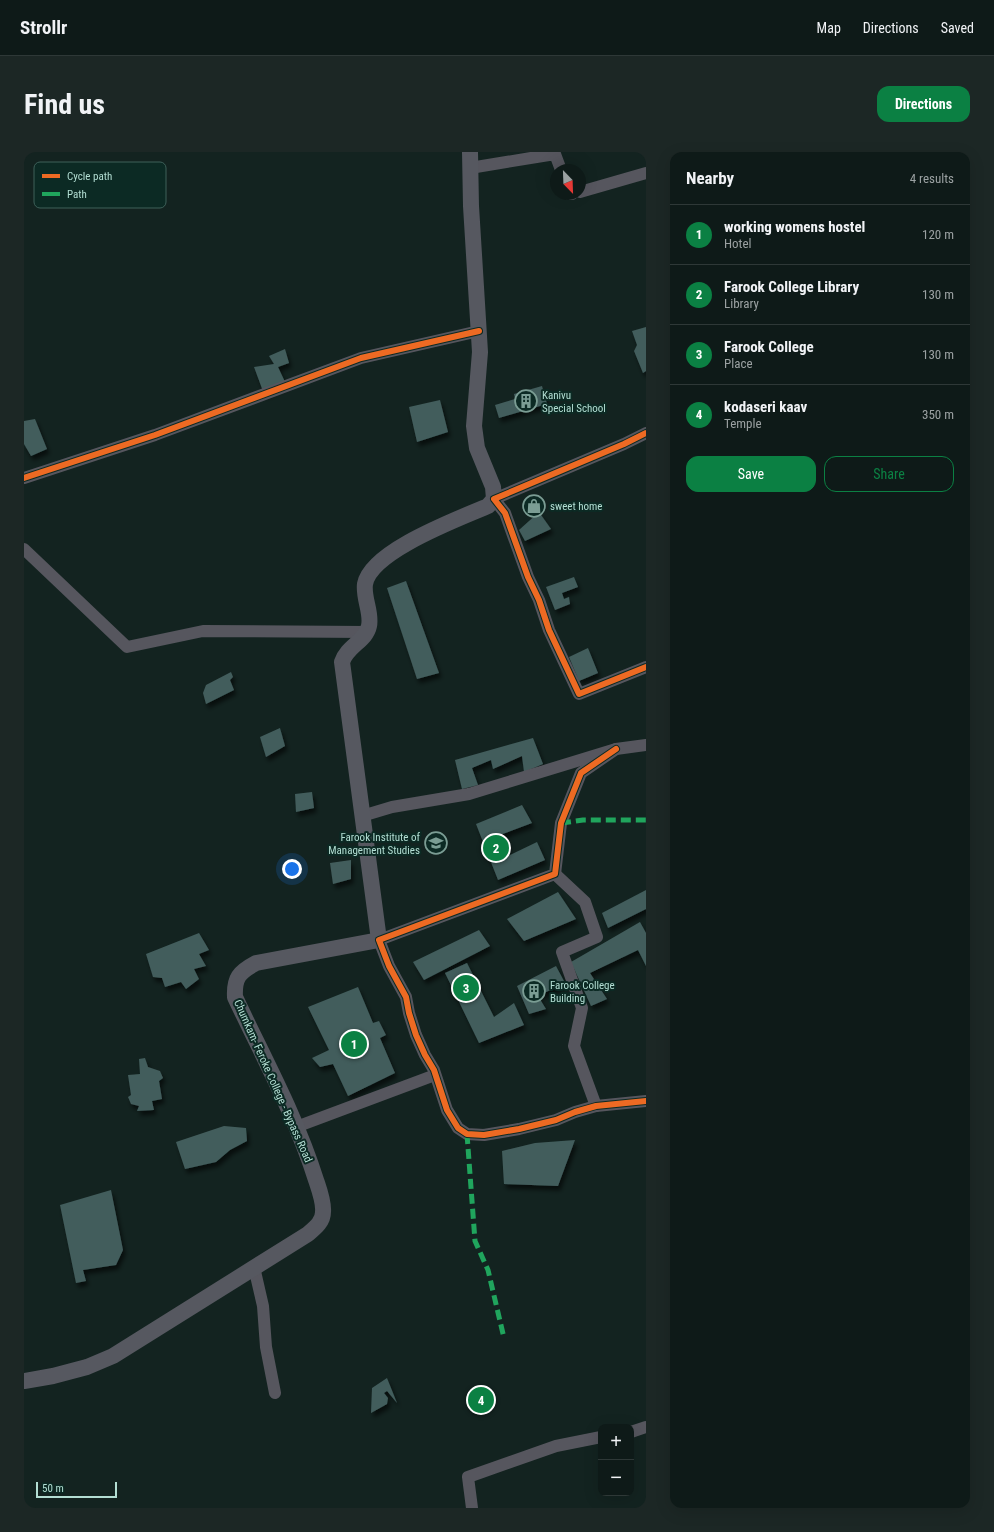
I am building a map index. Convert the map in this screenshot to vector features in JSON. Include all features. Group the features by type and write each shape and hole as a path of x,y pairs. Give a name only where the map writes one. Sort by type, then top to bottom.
{"main road":[{"path":"379,940 342,662 344,655 348,650 367,632 370,620 365,586 367,577 373,568 396,550 422,535 488,506 494,499 493,487 477,448 474,426 480,352 471,206 470,152"},
{"name":"Chumkam- Feroke College - Bypass Road","path":"24,1381 53,1376 87,1367 113,1356 308,1234 319,1224 324,1213 313,1170 296,1127 235,997 235,986 239,975 246,968 256,963 379,940"}],"street":[{"path":"470,168 555,154 559,164"},
{"path":"586,190 646,173"},
{"path":"24,478 155,435 361,358 479,331"},
{"path":"646,433 624,444 494,499 505,513 528,577 578,694 646,667"},
{"path":"24,549 127,647 203,630 367,632"},
{"path":"362,816 392,807 469,794 616,750 646,745"},
{"path":"555,874 561,823 581,773 616,750"},
{"path":"555,874 379,940 389,966 406,997 416,1035 435,1075 447,1110 458,1128 467,1134 484,1135 519,1129 556,1120 575,1112 596,1106 646,1101"},
{"path":"555,874 585,902 597,937 562,952 582,1008 574,1046 596,1106"},
{"path":"296,1127 435,1075"},
{"path":"254,1267 263,1306 266,1347 275,1393"},
{"path":"634,1431 646,1426"},
{"path":"472,1508 468,1477 556,1446 598,1438"}],"building":[{"path":"646,327 646,371 643,373 634,351 637,345 632,331"},
{"path":"285,349 289,363 278,367 286,384 264,394 254,367 274,364 269,356"},
{"name":"Kanivu Special School","path":"542,386 547,404 499,418 495,405 515,399 514,394"},
{"path":"440,400 448,432 417,442 409,407"},
{"path":"35,419 47,449 31,456 24,444 24,421"},
{"path":"539,512 551,529 525,541 519,530"},
{"path":"574,577 578,587 562,593 564,599 569,597 570,604 555,610 546,587"},
{"path":"406,581 439,673 417,679 387,588"},
{"path":"588,648 598,673 579,681 569,657"},
{"path":"231,672 233,677 230,680 234,690 206,704 203,693 206,685"},
{"path":"280,728 285,746 266,757 260,737"},
{"path":"533,738 543,764 524,772 522,756 493,769 491,760 472,768 478,785 462,789 455,760"},
{"path":"312,792 314,808 296,812 295,794"},
{"path":"522,805 532,823 500,835 510,855 537,842 545,860 498,880 476,824"},
{"path":"351,860 351,879 333,884 330,863"},
{"path":"646,890 646,909 608,928 602,913"},
{"path":"558,892 576,919 524,941 507,919"},
{"path":"640,922 646,933 646,966 638,950 590,973 607,999 591,1006 571,962"},
{"path":"479,930 490,946 424,980 413,962"},
{"path":"199,933 209,950 199,954 206,966 194,969 199,979 186,989 181,982 165,987 162,978 153,977 146,954"},
{"path":"467,963 494,1017 514,1003 524,1025 479,1043 445,973"},
{"name":"Farook College Building","path":"556,966 565,983 538,996 546,1009 529,1014 517,986"},
{"path":"358,987 373,1023 379,1021 386,1035 380,1038 395,1073 348,1096 333,1064 320,1067 312,1058 329,1050 308,1007"},
{"path":"145,1058 148,1067 160,1071 163,1078 159,1081 162,1099 152,1101 154,1110 137,1111 139,1106 131,1104 128,1097 131,1095 128,1075 140,1074 139,1059"},
{"path":"224,1126 246,1128 247,1141 230,1150 216,1162 185,1169 176,1142"},
{"path":"575,1140 558,1186 504,1184 502,1151 535,1143"},
{"path":"111,1190 123,1250 116,1265 83,1270 86,1281 76,1283 60,1205"},
{"path":"387,1378 397,1403 387,1391 384,1393 388,1398 387,1404 371,1413 372,1388"}],"marked path":[{"path":"561,823 583,820 646,820"},
{"path":"467,1134 475,1241 488,1270 504,1338"}],"cycle path":[{"path":"24,478 155,435 361,358 479,331"},
{"path":"646,433 624,444 494,499 505,513 549,630 579,694 646,667"},
{"path":"616,749 581,773 561,823 555,874 379,940 389,966 406,997 416,1035 434,1070 447,1110 458,1128 467,1134 484,1135 519,1129 556,1120 575,1112 596,1106 646,1101"}],"place":[{"name":"Kanivu Special School","path":"526,401"},
{"name":"sweet home","path":"534,506"},
{"name":"Farook Institute of Management Studies","path":"436,843"},
{"name":"Farook College Library","path":"496,848"},
{"name":"Farook College","path":"466,988"},
{"name":"Farook College Building","path":"534,991"},
{"name":"working womens hostel","path":"354,1044"},
{"name":"kodaseri kaav","path":"481,1400"}]}
